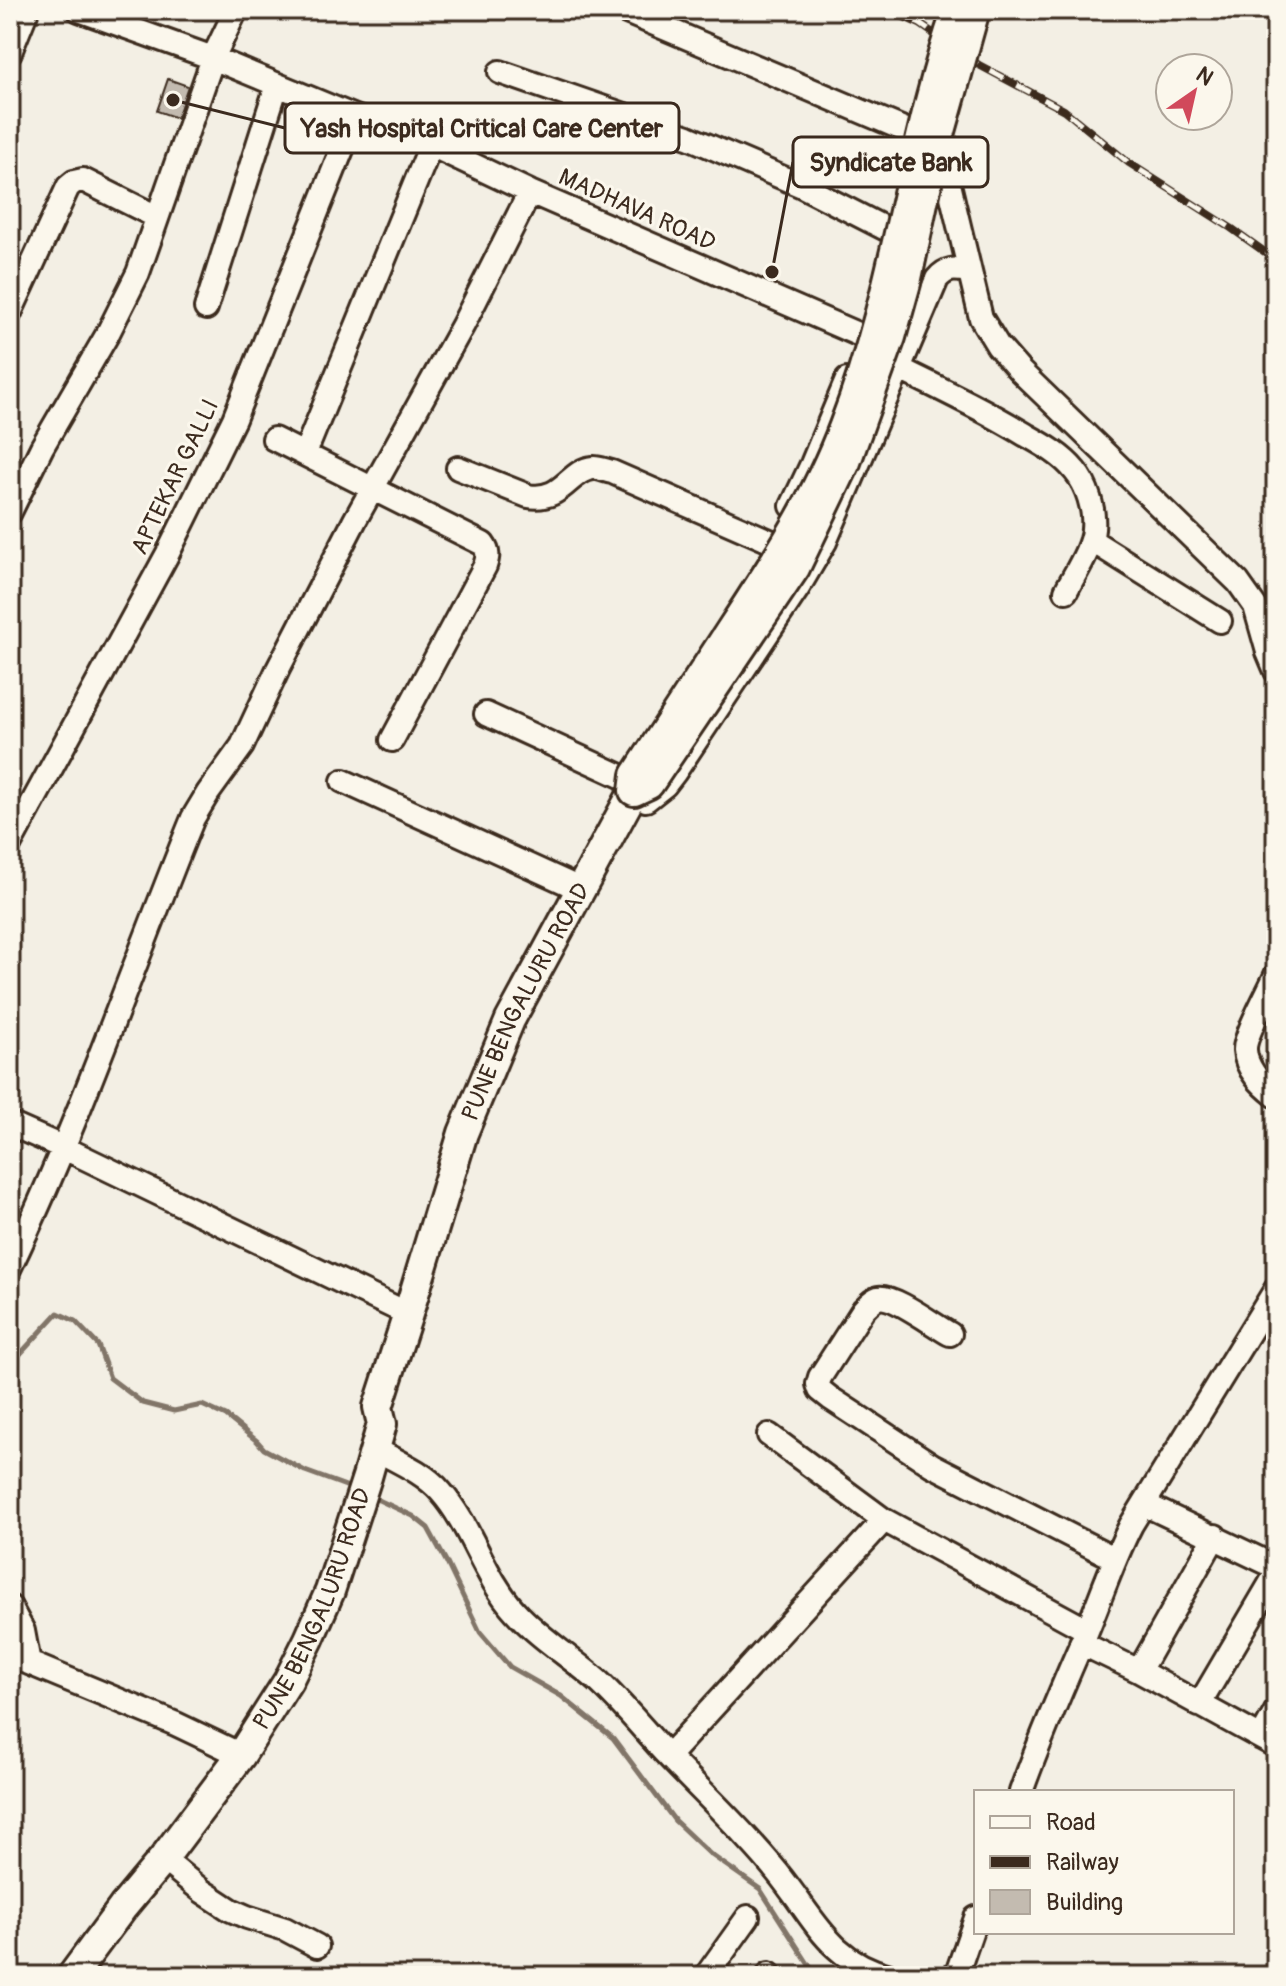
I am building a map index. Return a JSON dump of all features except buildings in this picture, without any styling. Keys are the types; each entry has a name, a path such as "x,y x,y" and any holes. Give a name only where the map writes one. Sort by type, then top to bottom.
{"main road":[{"name":"PUNE BENGALURU ROAD","path":"72,1976 163,1859 235,1752 288,1681 309,1639 330,1591 347,1511 359,1472 375,1449 382,1424 378,1407 463,1133 510,1020 636,775 802,517 844,427 885,292 931,100 957,10"},
{"path":"627,792 649,784 795,568 846,462 891,337 929,174 975,10"},
{"path":"359,1472 366,1421 378,1407"},
{"path":"51,1976 101,1907 202,1785 235,1752"}],"street":[{"path":"10,52 27,10"},
{"name":"MADHAVA ROAD","path":"79,10 213,58 431,145 530,192 862,336"},
{"path":"10,512 42,447 107,335 138,273 213,58 236,10"},
{"path":"622,10 908,131 927,143 949,184 981,318 998,346 1020,371 1238,582 1255,606 1276,671"},
{"path":"500,72 688,137 802,186 888,230"},
{"path":"206,308 277,85"},
{"name":"APTEKAR GALLI","path":"10,844 168,553 234,419 355,117"},
{"path":"627,792 633,756 748,582 782,526 812,464 862,336 880,272 908,131"},
{"path":"305,453 431,145"},
{"path":"10,313 68,187 74,182 83,180 157,217"},
{"path":"10,1267 20,1219 62,1147 193,818 242,746 278,669 463,325 530,192"},
{"path":"486,714 647,800 665,785 798,588 825,542 937,279 951,268 969,271"},
{"path":"900,369 1003,421 1047,447 1078,474 1087,492 1094,527 1091,540 1066,591"},
{"path":"274,439 483,544 487,550 488,557 392,740"},
{"path":"458,468 540,498 552,494 581,471 594,467 772,542"},
{"path":"1091,540 1220,621"},
{"path":"343,781 580,889"},
{"path":"1276,975 1245,1051 1260,1083 1276,1096"},
{"path":"10,1124 408,1314"},
{"path":"1022,1790 1114,1558 1276,1289"},
{"path":"950,1334 891,1299 879,1297 870,1302 820,1377 820,1390 932,1465 1114,1558"},
{"path":"769,1435 884,1520 1139,1671 1269,1742 1276,1711"},
{"path":"375,1449 439,1489 455,1510 483,1564 512,1608 632,1714 778,1872 826,1937 845,1956 865,1969 890,1976"},
{"path":"1144,1504 1276,1567"},
{"path":"668,1756 884,1520"},
{"path":"1139,1671 1215,1536"},
{"path":"1199,1705 1276,1574"},
{"path":"10,1607 23,1631 20,1660 176,1724 235,1752"},
{"path":"163,1859 231,1910 285,1929 317,1946"},
{"path":"706,1976 748,1917"},
{"path":"956,1976 974,1924"}],"waterway":[{"path":"10,1365 58,1313 75,1321 98,1345 110,1378 143,1403 174,1411 202,1405 226,1416 264,1449 305,1471 354,1489"},
{"path":"370,1496 413,1516 428,1528 480,1632 510,1667 561,1696 613,1738 675,1821 710,1854 760,1889 816,1976"}],"railway":[{"path":"888,10 920,24 979,65 1064,110 1129,163 1276,260"}],"place":[{"name":"Yash Hospital Critical Care Center","path":"173,100"},
{"name":"Syndicate Bank","path":"772,272"}]}
